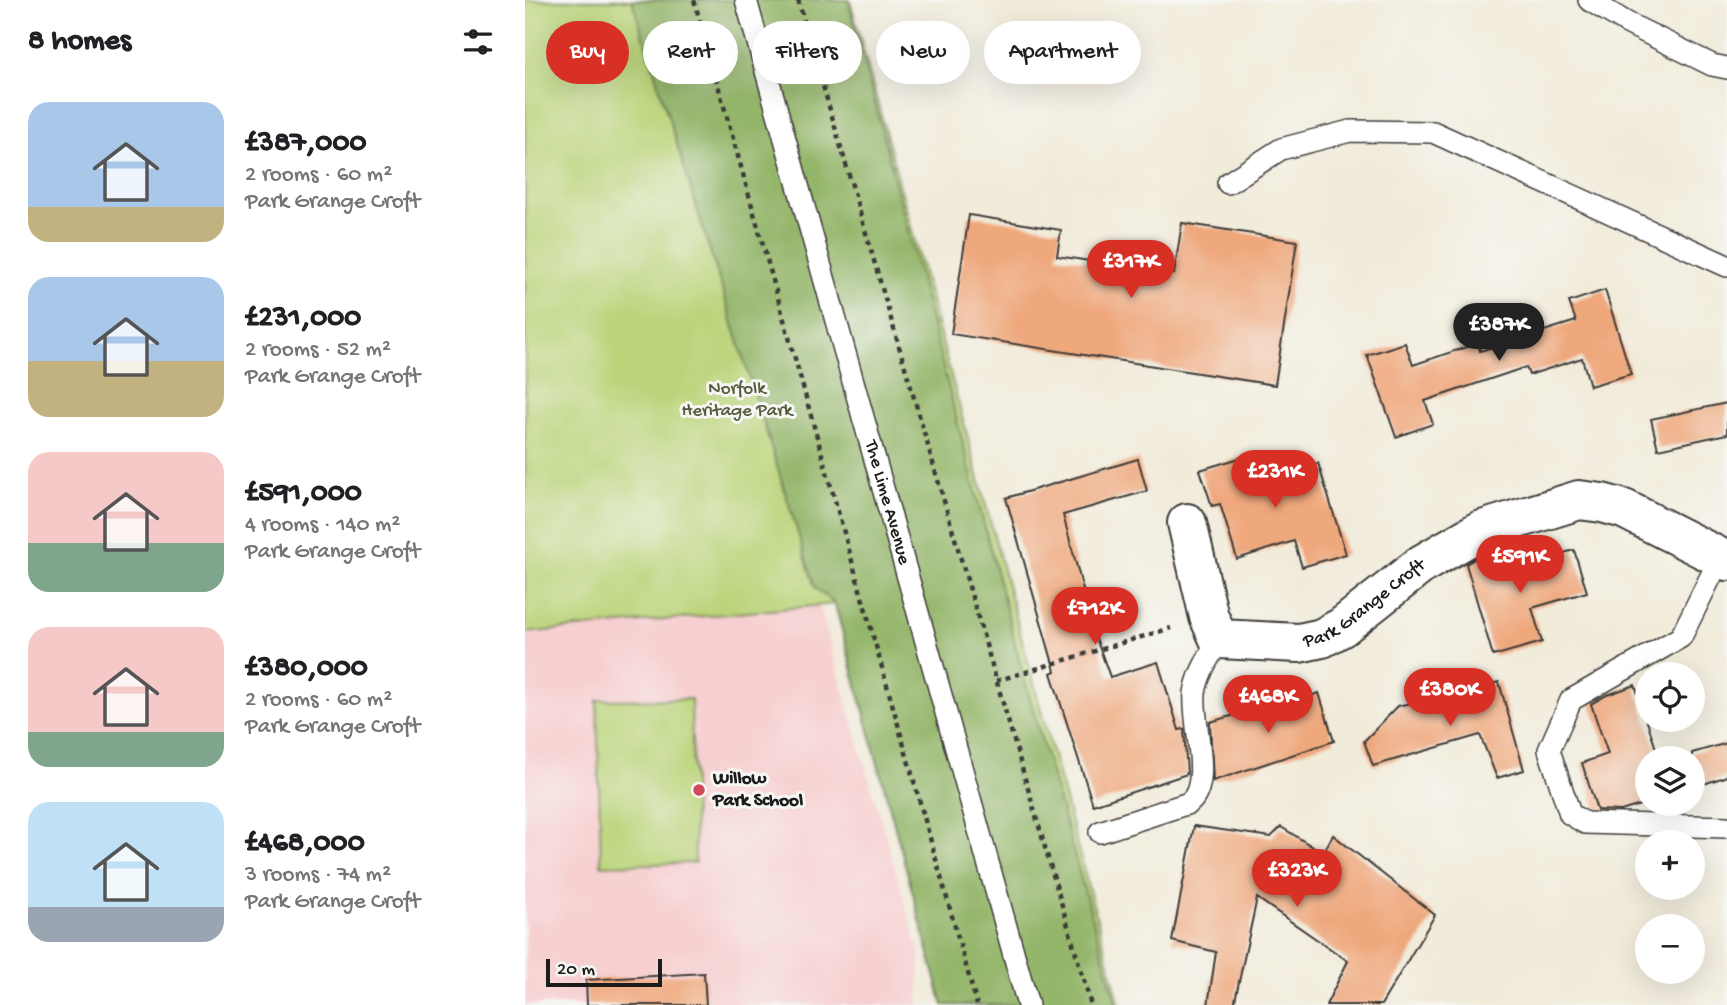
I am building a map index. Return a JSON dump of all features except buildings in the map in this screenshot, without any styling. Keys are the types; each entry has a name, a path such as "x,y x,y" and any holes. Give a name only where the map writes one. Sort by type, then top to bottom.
{"street":[{"name":"Park Grange Croft","path":"1214,628 1299,643 1322,638 1342,627 1422,564 1479,531 1579,500 1624,509 1724,560"},
{"path":"1187,523 1214,628"}],"lane":[{"name":"The Lime Avenue","path":"746,0 1028,1005"},
{"path":"1589,0 1712,65 1727,68"},
{"path":"1228,183 1281,149 1350,131 1433,132 1727,267"},
{"path":"1724,560 1681,638 1571,700 1549,750 1570,814 1585,823 1727,827"},
{"path":"1100,832 1189,803 1195,798 1201,778 1195,695 1214,628"}],"path":[{"path":"694,0 977,1005"},
{"path":"798,0 1091,1005"},
{"path":"996,681 1214,628"}],"shaded area":[{"name":"Willow Park School","path":"818,602 920,955 919,1005 525,1005 525,626"}],"green space":[{"name":"Norfolk Heritage Park","path":"525,0 850,0 856,21 752,21 752,84 862,84 862,45 1120,1005 943,1005 835,604 525,633"},
{"path":"632,0 848,0 853,21 752,21 752,84 862,84 862,54 1023,674 1117,1005 943,1005 835,604 815,588 658,84 738,84 738,21 643,21 643,35"},
{"path":"691,699 695,863 601,865 597,700"}],"place":[{"name":"Willow Park School","path":"699,790"}]}
